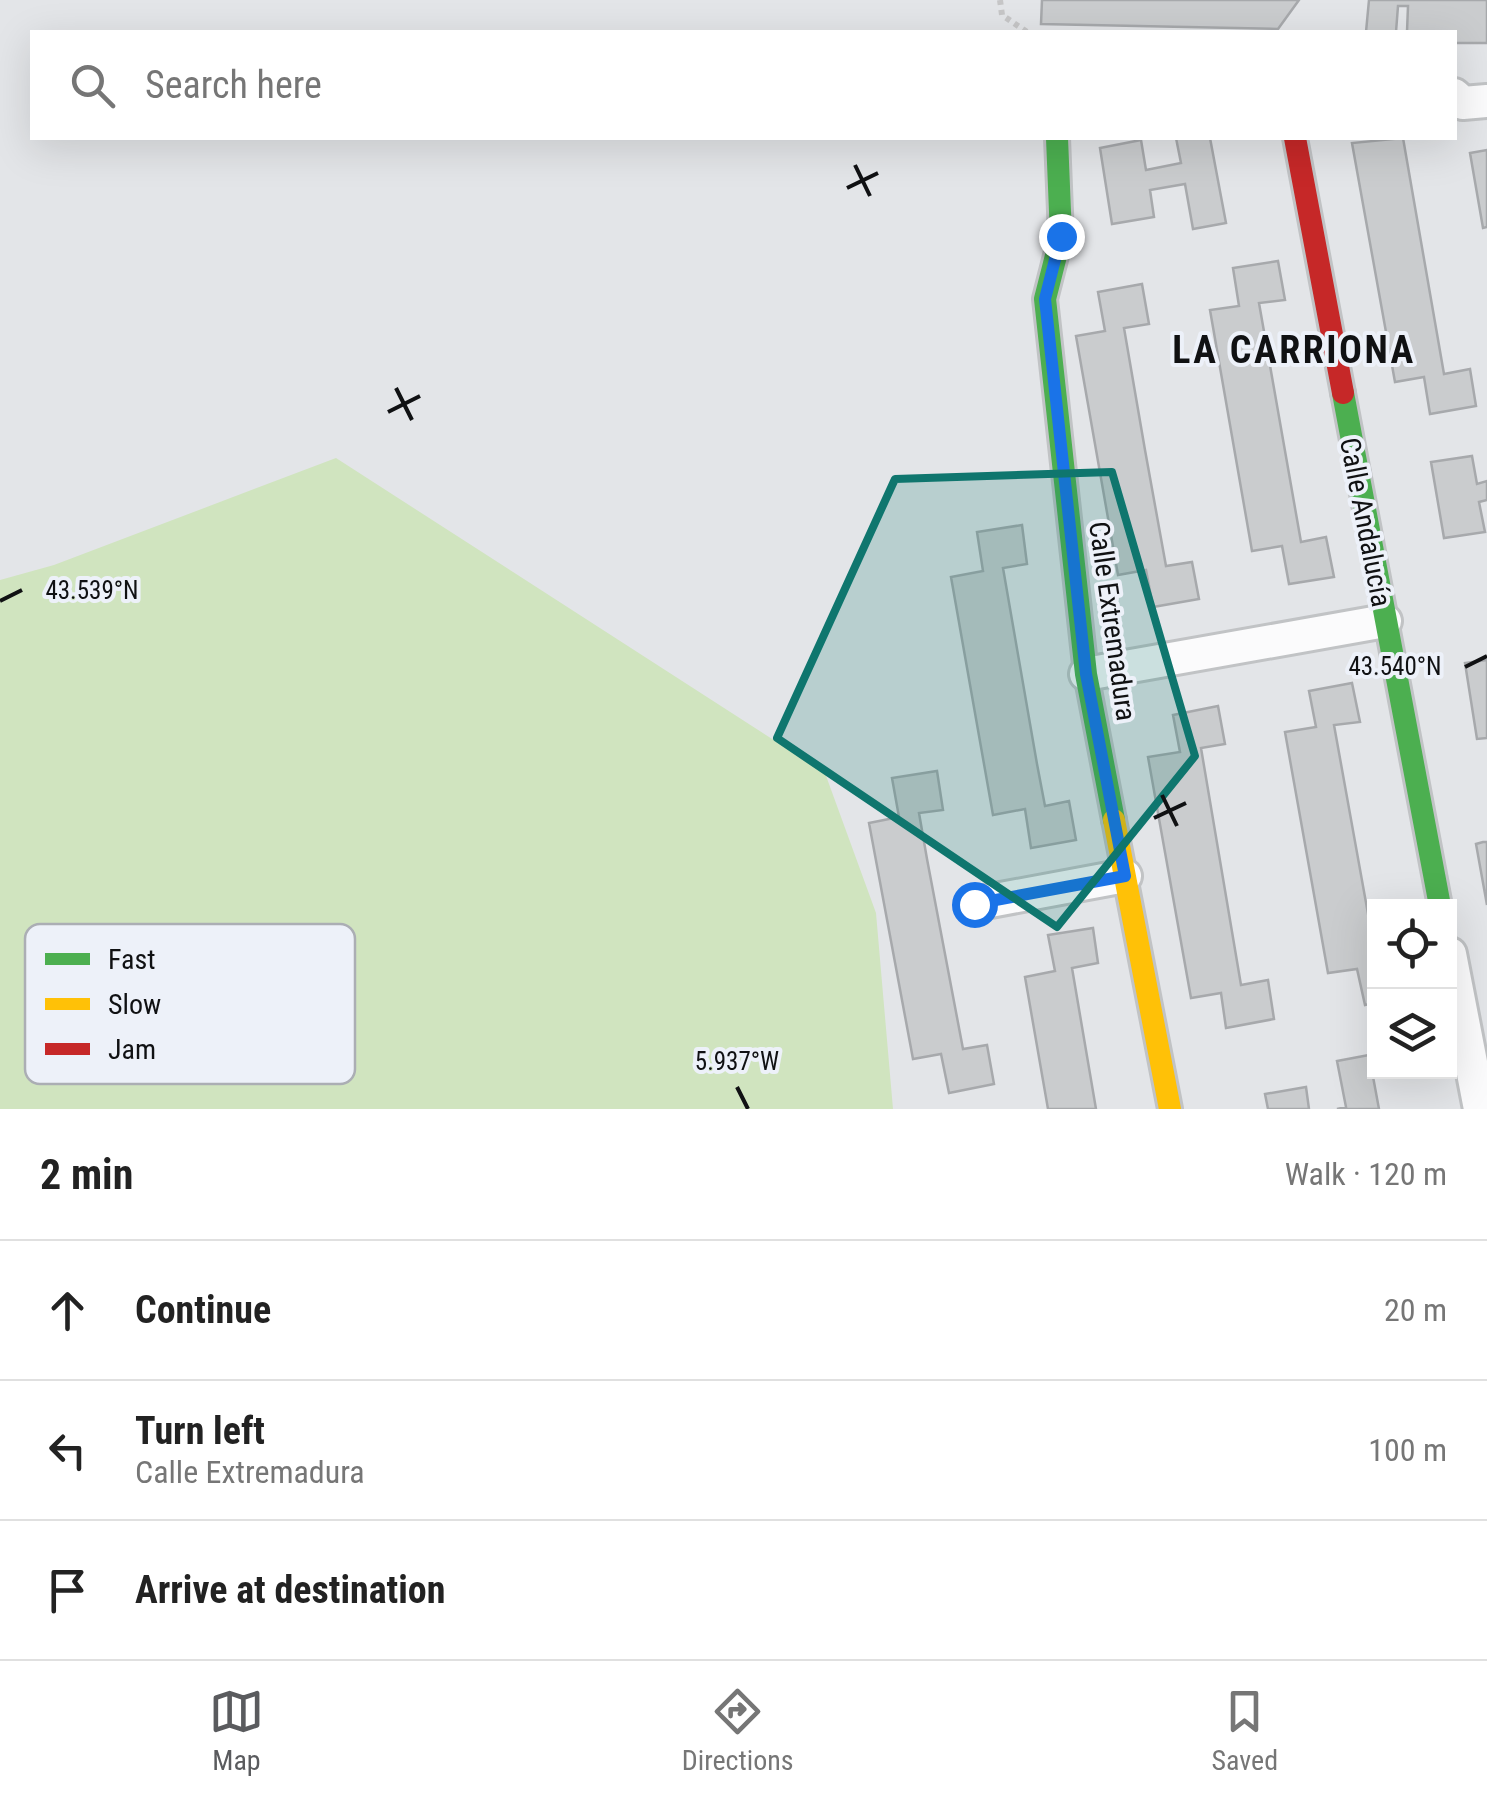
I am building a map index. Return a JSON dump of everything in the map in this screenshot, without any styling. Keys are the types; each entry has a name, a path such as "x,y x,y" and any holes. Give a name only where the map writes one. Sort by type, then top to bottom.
{"street":[{"path":"1457,98 1462,103 1487,101"},
{"name":"Calle Extremadura","path":"1057,140 1061,236 1045,299 1086,674 1170,1109"},
{"name":"Calle Andalucía","path":"1295,140 1439,899"},
{"path":"1086,674 1384,621"},
{"path":"974,904 1125,876"},
{"path":"1457,989 1480,1109"}],"path":[{"path":"1000,0 1002,15 1024,30"}],"highlighted area":[{"path":"1112,472 1195,756 1057,927 777,738 895,479"}],"green space":[{"path":"336,458 825,773 876,913 893,1109 0,1109 0,580 54,565"}],"building":[{"path":"1042,0 1299,0 1278,29 1041,24"},
{"path":"1369,0 1487,0 1487,43 1457,43 1457,30 1407,30 1408,6 1398,6 1396,30 1366,30"},
{"path":"1141,140 1146,170 1181,163 1176,140 1210,140 1226,223 1193,229 1185,184 1150,190 1154,217 1112,224 1100,148"},
{"path":"1403,140 1444,374 1470,369 1476,406 1430,414 1424,377 1395,382 1352,143"},
{"path":"1487,150 1487,227 1483,228 1470,153"},
{"path":"1278,261 1285,300 1259,303 1301,542 1326,537 1334,577 1289,584 1282,546 1252,551 1210,310 1239,306 1233,268"},
{"path":"1142,284 1149,324 1124,328 1145,450 1166,566 1192,562 1199,599 1153,607 1146,570 1118,575 1076,336 1105,331 1098,292"},
{"path":"1472,456 1477,484 1487,481 1487,500 1479,502 1485,532 1444,538 1431,462"},
{"path":"1022,525 1027,564 1003,568 1045,806 1069,801 1076,840 1031,848 1025,809 993,815 951,577 983,571 977,532"},
{"path":"1487,660 1487,738 1477,739 1465,663"},
{"path":"1352,683 1360,722 1334,725 1367,908 1365,1005 1357,969 1328,973 1285,732 1316,727 1309,691"},
{"path":"1218,706 1225,744 1201,748 1241,985 1268,980 1274,1019 1226,1028 1221,993 1191,998 1148,757 1180,752 1173,715"},
{"path":"937,771 943,810 919,813 927,859 963,1049 987,1045 994,1084 949,1093 941,1054 913,1059 869,823 899,817 892,778"},
{"path":"1487,842 1487,905 1476,844"},
{"path":"1093,928 1098,963 1072,968 1096,1109 1048,1109 1025,977 1055,971 1048,935"},
{"path":"1367,1055 1367,1079 1373,1079 1379,1109 1337,1109 1346,1107 1337,1061"},
{"path":"1306,1087 1309,1109 1268,1109 1265,1094"}],"traffic: fast":[{"path":"1057,140 1061,236 1045,299 1086,674 1114,820"},
{"path":"1343,393 1439,899"}],"traffic: slow":[{"path":"1114,820 1170,1109"}],"traffic: jam":[{"path":"1295,140 1343,393"}],"district":[{"name":"LA CARRIONA","path":"1294,350"}],"route":[{"path":"974,904 1125,876 1086,674 1045,299 1061,236"}]}
